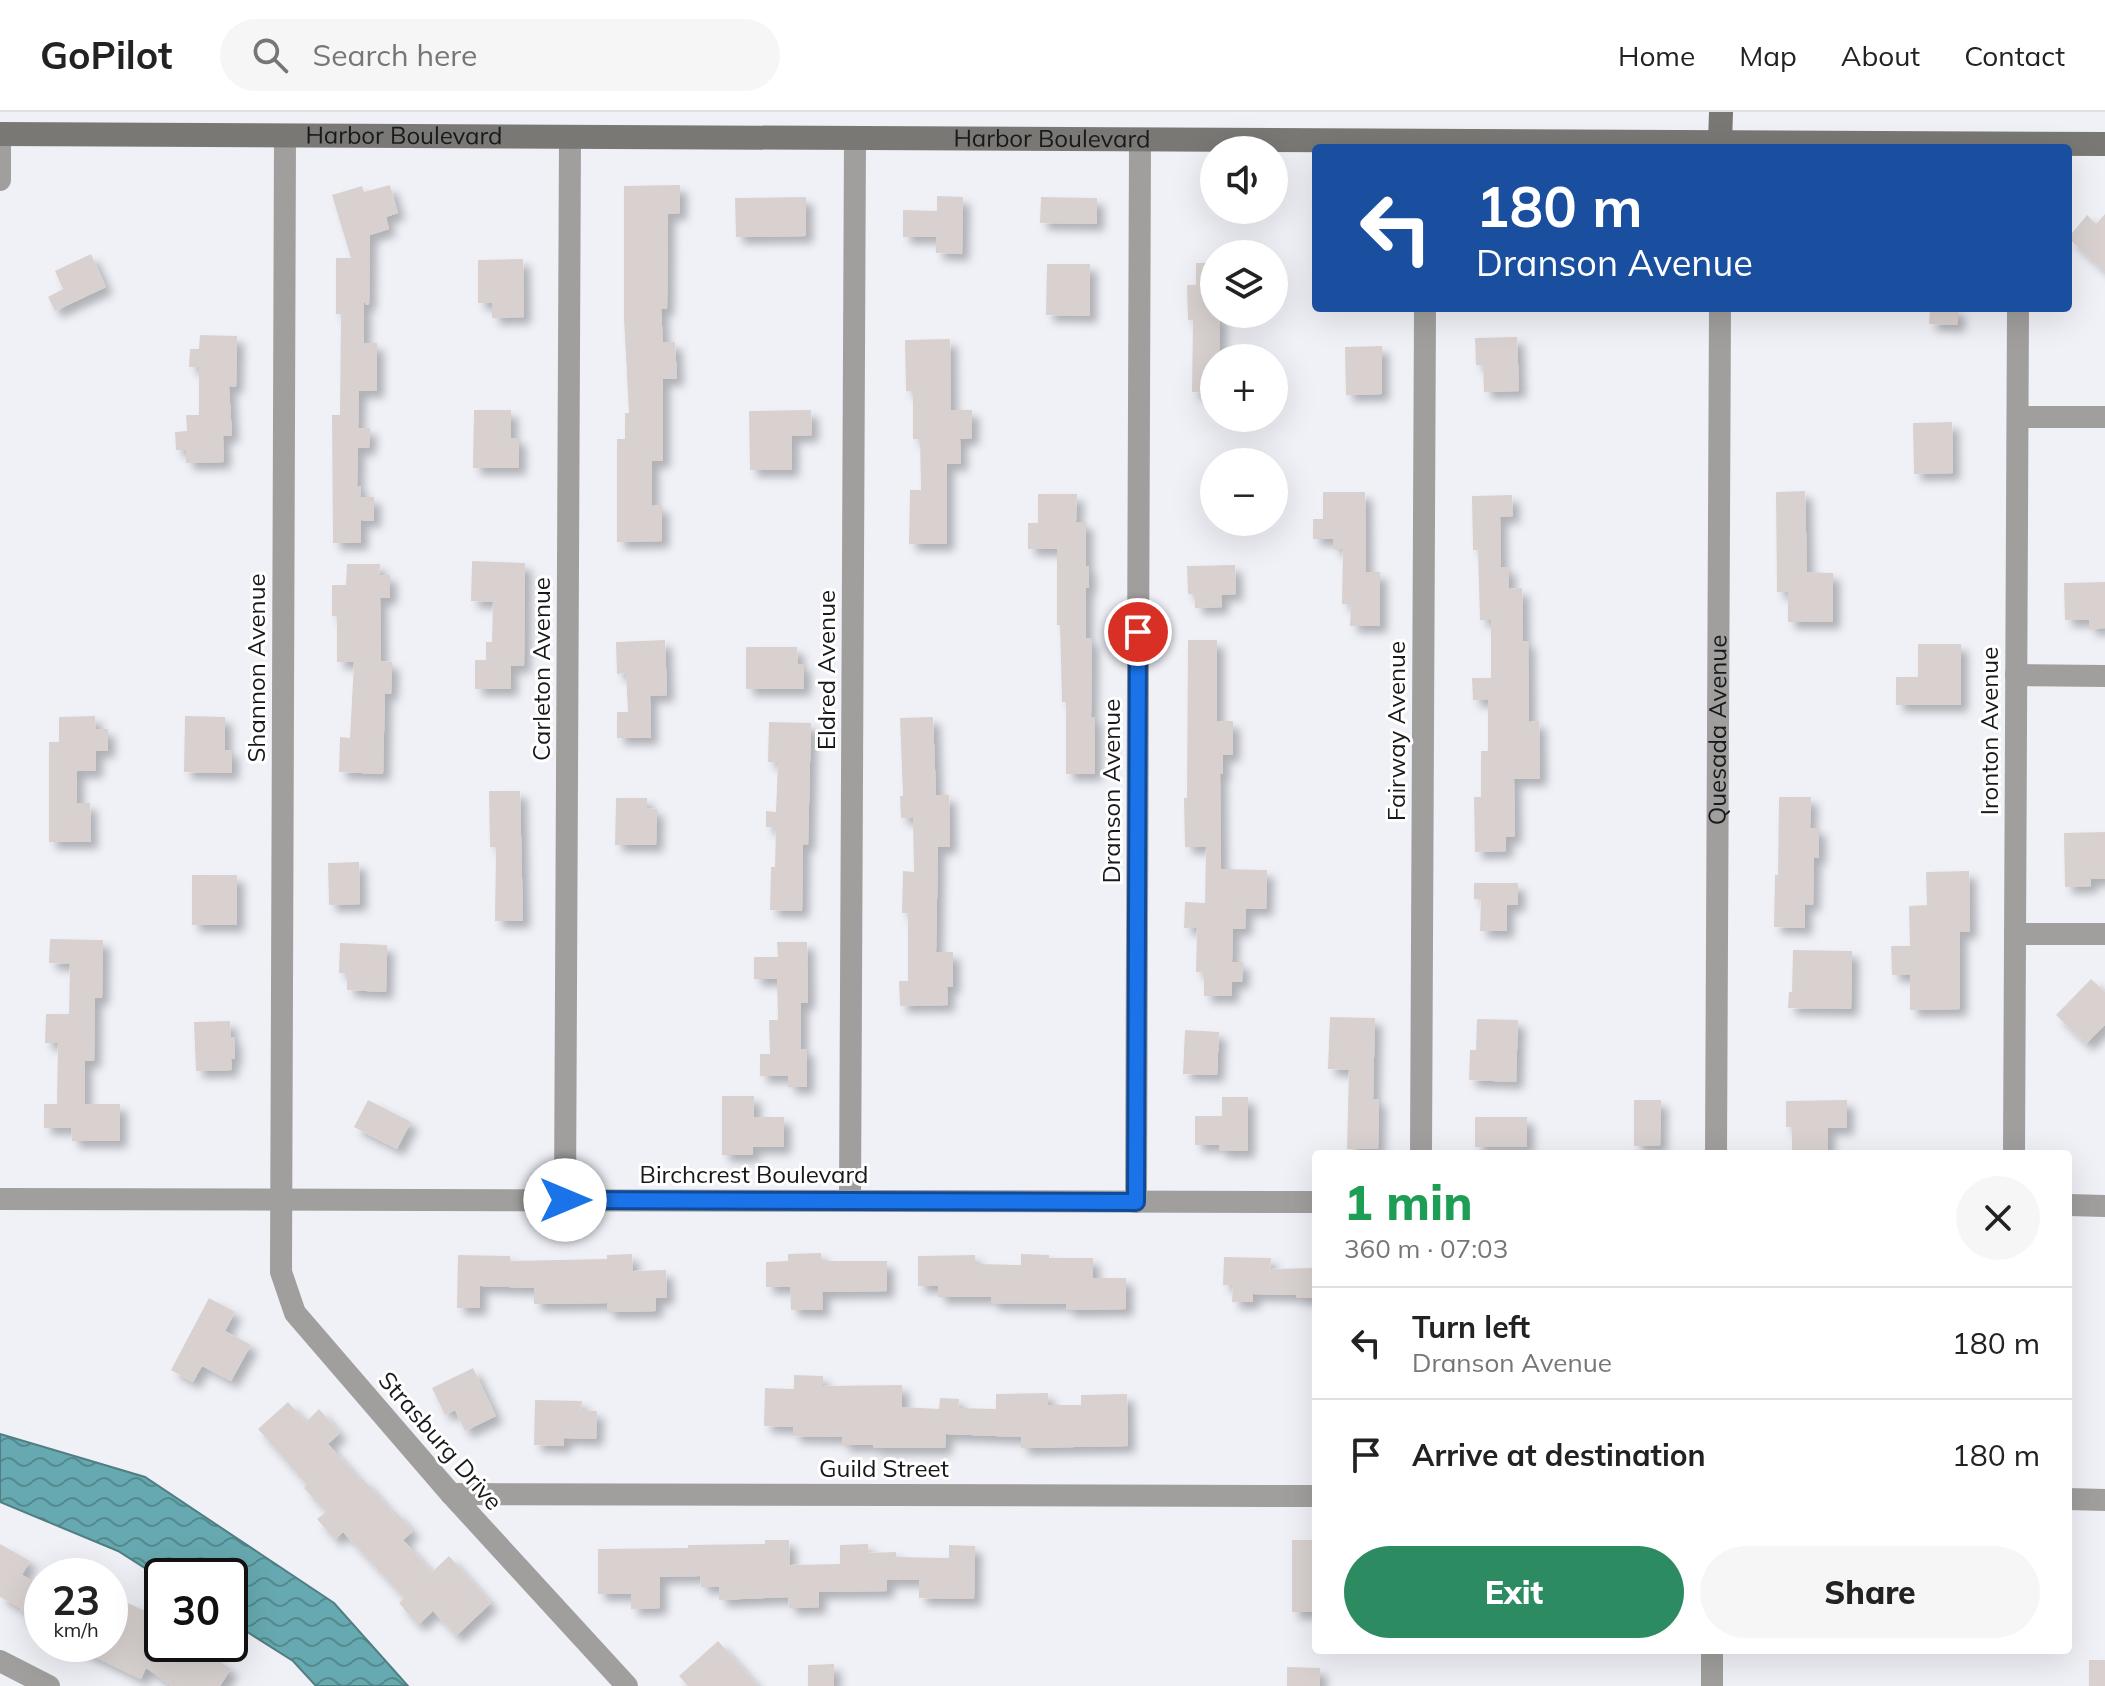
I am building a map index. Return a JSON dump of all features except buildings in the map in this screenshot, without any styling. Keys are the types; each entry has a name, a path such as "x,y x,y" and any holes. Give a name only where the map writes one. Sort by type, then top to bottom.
{"street":[{"path":"1720,144 1721,112"},
{"path":"0,134 0,180"},
{"name":"Harbor Boulevard","path":"0,134 1369,144"},
{"name":"Shannon Avenue","path":"280,1200 285,136"},
{"name":"Carleton Avenue","path":"565,1200 570,137"},
{"name":"Eldred Avenue","path":"850,1201 855,138"},
{"name":"Dranson Avenue","path":"1136,1202 1140,140"},
{"name":"Harbor Boulevard","path":"2072,145 2105,144"},
{"name":"Fairway Avenue","path":"1421,1150 1425,312"},
{"name":"Quesada Avenue","path":"1716,1150 1720,312"},
{"name":"Ironton Avenue","path":"2014,1150 2018,312"},
{"path":"2018,417 2105,417"},
{"path":"2016,675 2105,676"},
{"path":"2015,934 2105,934"},
{"name":"Birchcrest Boulevard","path":"0,1199 1312,1202"},
{"name":"Strasburg Drive","path":"280,1200 281,1272 295,1313 451,1494 627,1686"},
{"path":"2072,1205 2105,1206"},
{"name":"Guild Street","path":"451,1494 1312,1496"},
{"path":"2072,1499 2105,1500"},
{"path":"1712,1654 1712,1686"},
{"path":"0,1661 49,1686"}],"water":[{"path":"0,1434 145,1477 334,1603 408,1686 316,1686 293,1661 248,1632 248,1558 144,1558 144,1568 118,1551 0,1502"}],"route":[{"path":"565,1200 1136,1202 1138,632"}]}
